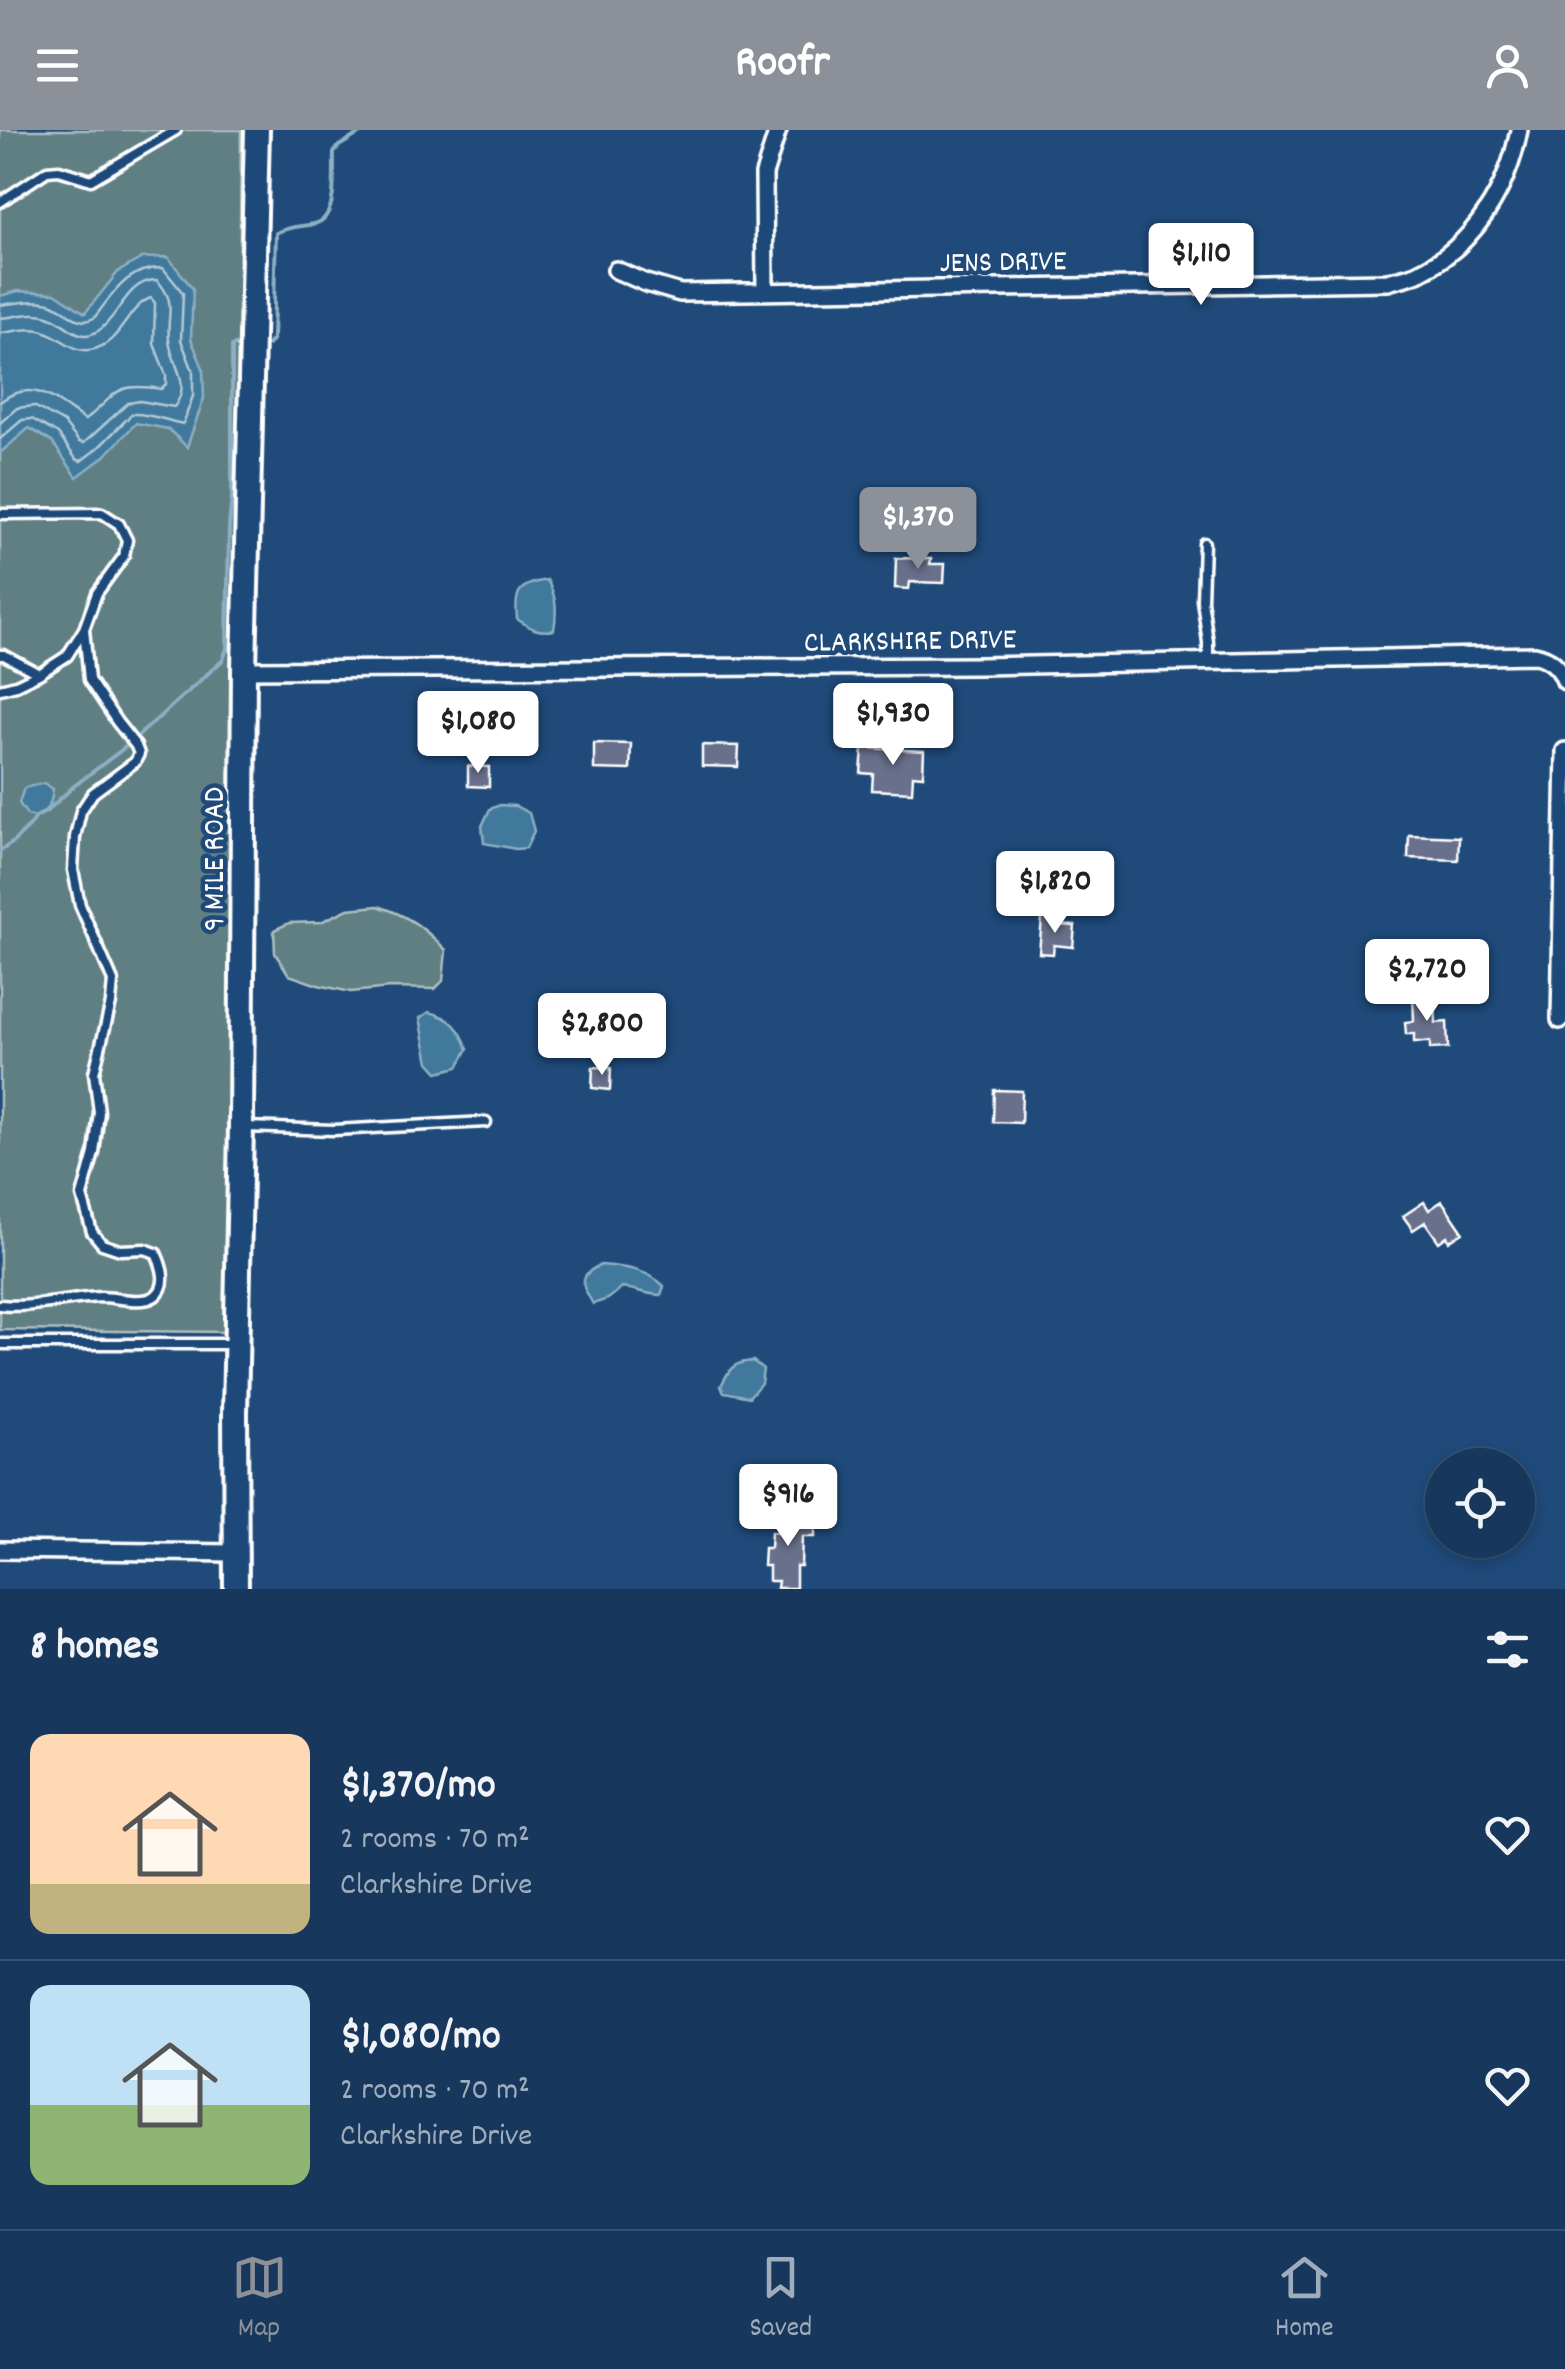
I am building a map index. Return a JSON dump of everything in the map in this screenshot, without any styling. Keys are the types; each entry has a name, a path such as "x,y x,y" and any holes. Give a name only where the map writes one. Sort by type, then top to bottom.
{"street":[{"name":"9 MILE ROAD","path":"236,1589 244,670 257,130"},
{"path":"765,290 764,174 778,130"},
{"name":"JENS DRIVE","path":"616,270 680,293 1388,282 1417,274 1470,235 1504,181 1514,156 1518,130"},
{"name":"CLARKSHIRE DRIVE","path":"244,670 1543,657"},
{"path":"1543,657 1558,667 1565,682"},
{"path":"1560,1020 1565,751"},
{"path":"0,1550 236,1554"}],"lane":[{"path":"0,202 47,171 59,170 91,180 176,130"},
{"path":"0,514 102,513 119,524 127,540 124,556 97,593 84,629 67,656 16,686 0,689"},
{"path":"1204,543 1202,600 1208,661"},
{"path":"0,1305 105,1297 150,1299 163,1284 156,1253 102,1244 92,1232 82,1196 94,1153 99,1112 94,1074 113,981 80,905 74,870 75,836 81,810 93,793 135,762 139,754 90,680 84,629"},
{"path":"0,656 39,674"},
{"path":"1543,657 1565,660"},
{"path":"241,1126 334,1130 486,1122"},
{"path":"0,1344 236,1344"}],"green space":[{"path":"0,130 241,130 229,1332 0,1330"},
{"path":"378,906 415,923 446,950 443,981 435,989 351,992 318,985 289,975 275,953 274,930 289,923 321,922 348,909"}],"water":[{"path":"168,257 193,289 191,339 203,368 204,398 187,447 168,429 136,423 105,456 77,477 52,442 29,428 0,453 0,296 18,291 55,293 85,313 118,272 142,258"},
{"path":"547,580 556,617 554,630 543,631 517,619 516,601 524,587"},
{"path":"44,783 53,789 49,806 36,817 27,815 19,803 24,788"},
{"path":"515,806 529,813 534,831 526,848 484,843 482,826 490,809"},
{"path":"429,1012 449,1021 462,1035 468,1049 458,1067 438,1072 429,1062 420,1018"},
{"path":"601,1265 643,1272 664,1286 661,1295 622,1288 593,1304 584,1281 588,1273"},
{"path":"753,1361 763,1369 761,1383 749,1397 724,1392 721,1386 732,1368"}],"building":[{"path":"896,558 931,559 930,564 945,564 944,583 910,582 909,589 895,588"},
{"path":"594,743 631,744 630,770 594,769"},
{"path":"702,745 739,746 738,767 702,766"},
{"path":"863,748 924,751 923,776 913,775 912,792 872,790 873,774 861,773"},
{"path":"468,766 489,767 489,787 468,786"},
{"path":"1409,835 1459,837 1458,860 1408,858"},
{"path":"1042,918 1057,919 1056,925 1075,926 1073,947 1054,945 1053,954 1039,953"},
{"path":"1435,996 1436,1023 1447,1022 1448,1048 1430,1049 1430,1042 1414,1042 1414,1034 1406,1034 1405,1022 1414,1021 1413,997"},
{"path":"593,1067 611,1068 610,1090 592,1088"},
{"path":"994,1090 1022,1091 1021,1123 993,1122"},
{"path":"1442,1201 1463,1232 1449,1241 1447,1236 1439,1242 1425,1222 1413,1230 1403,1216 1424,1202 1429,1210"},
{"path":"787,1514 815,1515 815,1537 802,1537 796,1588 777,1588 778,1581 769,1581 769,1566 763,1566 764,1548 770,1548 771,1532 777,1533 777,1519 787,1519"}],"waterway":[{"path":"268,345 273,339 276,233 322,220 333,194 334,152 365,130"},
{"path":"0,851 223,660 227,648 232,496 232,346 236,345"}]}
